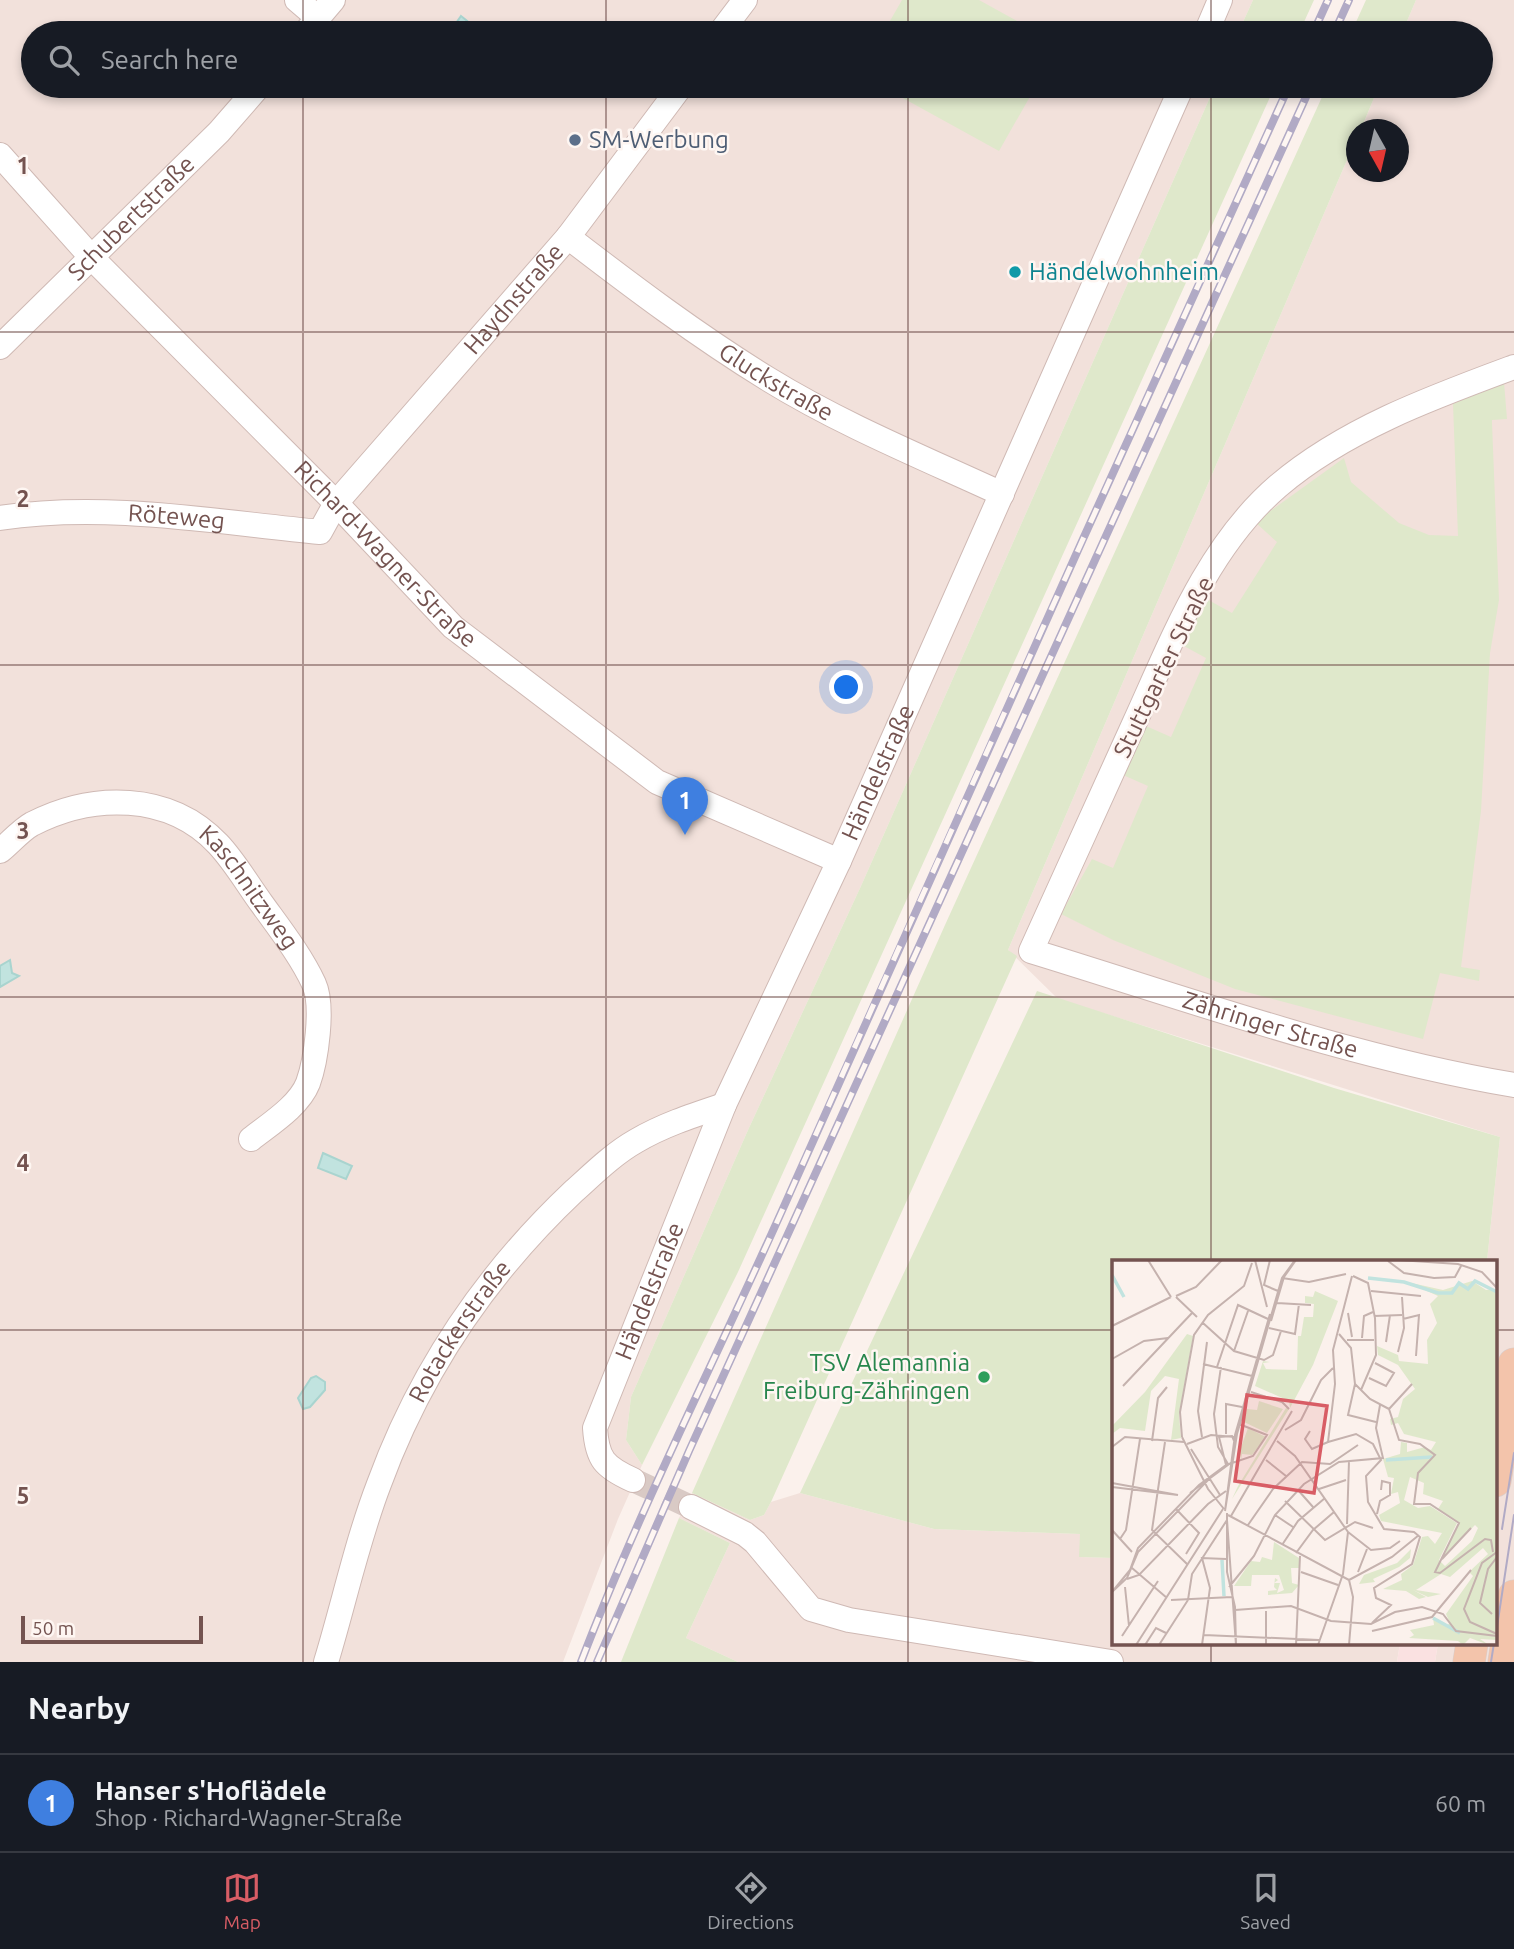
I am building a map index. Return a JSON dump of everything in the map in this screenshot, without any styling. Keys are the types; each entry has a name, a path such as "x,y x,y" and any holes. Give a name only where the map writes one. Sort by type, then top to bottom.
{"main road":[{"path":"1496,1475 1514,1364"},
{"path":"1504,1662 1514,1595"},
{"path":"1469,1662 1472,1644"}],"street":[{"path":"297,0 319,17"},
{"path":"729,21 745,0"},
{"path":"1211,21 1220,0"},
{"name":"Schubertstraße","path":"0,347 219,132 249,98"},
{"name":"Haydnstraße","path":"336,503 568,237 672,98"},
{"name":"Händelstraße","path":"633,1480 603,1462 597,1450 595,1428 724,1105 839,862 1177,98"},
{"name":"Richard-Wagner-Straße","path":"0,155 92,258 336,503 453,627 657,782 839,862"},
{"name":"Gluckstraße","path":"568,237 665,312 769,380 889,442 1002,494"},
{"name":"Stuttgarter Straße","path":"1031,951 1193,597 1241,524 1278,486 1314,459 1440,394 1514,367"},
{"name":"Röteweg","path":"0,518 30,513 123,513 320,532 336,503"},
{"name":"Kaschnitzweg","path":"0,851 30,825 80,805 106,802 132,802 161,808 190,821 218,844 279,926 315,986 319,1026 307,1085 289,1108 251,1139"},
{"name":"Zähringer Straße","path":"1031,951 1235,1017 1460,1076 1514,1085"},
{"name":"Rotackerstraße","path":"326,1662 378,1485 413,1405 452,1335 505,1264 597,1170 634,1142 724,1105"},
{"path":"691,1507 745,1534 755,1542 811,1609 849,1620 1111,1662"}],"shaded area":[{"path":"0,0 1253,0 1243,21 21,21 21,98 1210,98 861,886 748,1130 631,1397 626,1440 642,1465 618,1519 563,1662 0,1662"},
{"path":"1416,0 1514,0 1514,1662 1435,1662 1438,1644 1496,1644 1496,1260 1487,1260 1500,1137 1058,999 1008,950 1346,162 1346,182 1409,182 1409,119 1365,119 1374,98 1493,98 1493,21 1407,21"},
{"path":"692,1493 750,1520 764,1515 771,1502 800,1493 934,1529 1080,1534 1080,1557 1112,1558 1112,1644 1400,1644 1397,1662 738,1662 686,1638 730,1543 679,1518"},
{"path":"1400,1644 1438,1644 1435,1662 1397,1662"}],"green space":[{"path":"902,0 979,0 1017,21 890,21"},
{"path":"1253,0 1314,0 1304,21 1243,21"},
{"path":"1366,0 1416,0 1407,21 1356,21"},
{"path":"903,98 1029,98 999,151"},
{"path":"1210,98 1270,98 738,1272 642,1465 626,1440 631,1397 748,1130 861,886"},
{"path":"1322,98 1374,98 1365,119 1346,119 1346,162 1008,950 1017,956 771,1502 764,1515 750,1520 692,1493 945,925"},
{"path":"1504,382 1507,419 1492,420 1499,600 1490,653 1481,811 1461,967 1480,970 1479,981 1440,973 1423,1039 1235,989 1113,940 1061,914 1092,859 1113,868 1148,786 1123,775 1146,726 1171,737 1206,658 1182,645 1203,597 1232,613 1277,542 1255,522 1344,458 1351,482 1399,523 1429,535 1458,536 1453,404"},
{"name":"TSV Alemannia Freiburg-Zähringen","path":"1037,991 1334,1088 1500,1137 1487,1260 1112,1260 1112,1558 1079,1557 1080,1534 934,1529 800,1493"},
{"path":"679,1518 730,1543 686,1638 738,1662 621,1662"}],"water":[{"path":"10,960 12,973 19,976 0,987 0,966"},
{"path":"323,1153 352,1166 346,1179 318,1168"},
{"path":"316,1376 325,1382 325,1390 310,1407 303,1409 298,1398 311,1378"}],"tunnel":[{"path":"633,1480 691,1507"}],"tram line":[{"path":"1502,1529 1514,1453"},
{"path":"1496,1633 1514,1515"},
{"path":"1491,1662 1494,1644"}],"railway":[{"path":"1318,21 1328,0"},
{"path":"1339,21 1349,0"},
{"path":"581,1662 630,1542 1284,98"},
{"path":"597,1662 689,1451 1306,98"}],"place":[{"name":"SM-Werbung","path":"575,140"},
{"name":"Händelwohnheim","path":"1015,272"},
{"name":"Hanser s'Hoflädele","path":"685,835"},
{"name":"TSV Alemannia Freiburg-Zähringen","path":"984,1377"}]}
